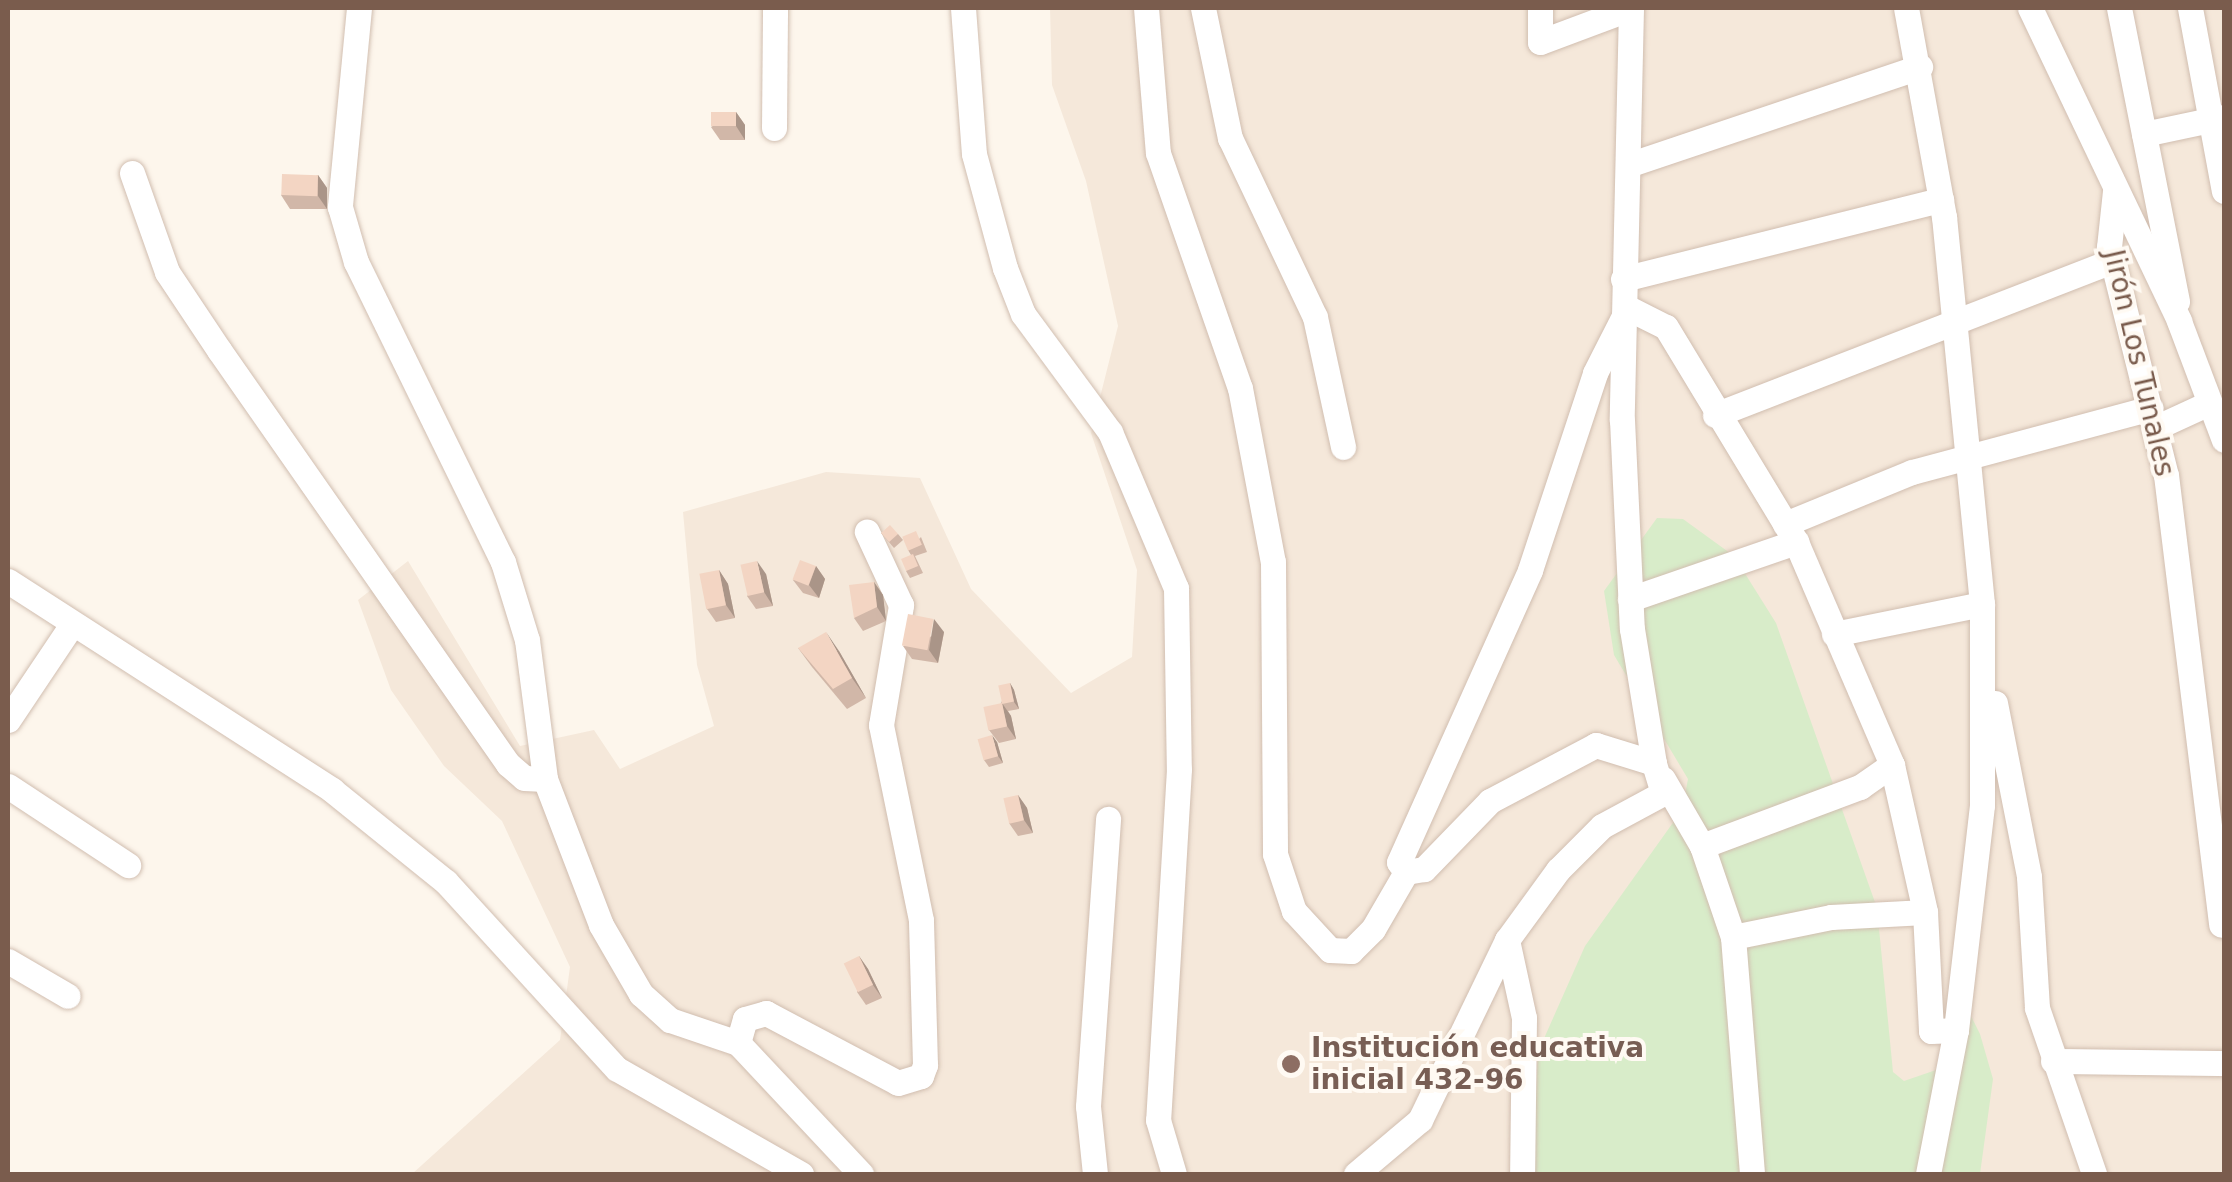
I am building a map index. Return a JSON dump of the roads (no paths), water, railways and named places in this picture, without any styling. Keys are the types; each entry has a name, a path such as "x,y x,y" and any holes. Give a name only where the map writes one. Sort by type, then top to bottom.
{"street":[{"path":"359,8 340,207 356,262 502,562 528,640 546,779 601,925 642,994 670,1020 738,1043 861,1174"},
{"path":"774,8 774,128"},
{"path":"963,8 974,154 1005,268 1023,314 1110,432 1176,588 1179,769 1158,1120 1174,1174"},
{"path":"1146,8 1158,153 1236,375 1273,562 1275,854 1294,911 1330,950 1351,951 1373,929 1406,872 1403,835 1530,570 1595,372 1628,308"},
{"path":"1203,8 1230,138 1315,316 1344,447"},
{"path":"1356,1174 1420,1120 1507,940 1578,846 1656,802 1658,771 1630,600 1628,308 1623,279 1634,163 1631,8 1540,42 1540,8"},
{"path":"1889,8 1919,64"},
{"path":"1906,8 1942,200 1982,604 1982,805 1956,1030 1928,1174"},
{"path":"2030,8 2180,321"},
{"path":"2118,8 2180,321 2207,404 2224,440"},
{"path":"2190,8 2218,119 2224,192"},
{"path":"1634,163 1919,64"},
{"path":"2144,134 2218,119"},
{"path":"132,173 167,272 219,350 508,764 524,778 546,779"},
{"name":"Jirón Los Tunales","path":"2115,191 2112,261 2154,417 2194,653 2220,925"},
{"path":"1623,279 1942,200"},
{"path":"1715,415 1954,318 2112,261"},
{"path":"1628,308 1666,328 1715,415 1790,533 1892,765 1925,912 1931,1031 1956,1030"},
{"path":"1630,600 1969,456 2207,404"},
{"path":"738,1043 745,1018 766,1012 898,1082 921,1076 925,1065 921,920 881,725 901,605 867,532"},
{"path":"8,580 71,626 332,790 446,882 617,1068 801,1174"},
{"path":"1834,634 1982,604"},
{"path":"8,720 71,626"},
{"path":"1983,666 2029,877 2037,1008 2094,1174"},
{"path":"1406,872 1424,869 1490,801 1564,758 1596,745 1658,771 1702,846 1733,937 1752,1174"},
{"path":"1702,846 1860,786 1892,765"},
{"path":"8,786 128,865"},
{"path":"1096,1174 1088,1106 1108,818"},
{"path":"1733,937 1831,916 1925,912"},
{"path":"1507,940 1524,1018 1522,1174"},
{"path":"8,961 68,996"},
{"path":"2053,1061 2224,1063"}],"place":[{"name":"Institución educativa inicial 432-96","path":"1291,1064"}]}
